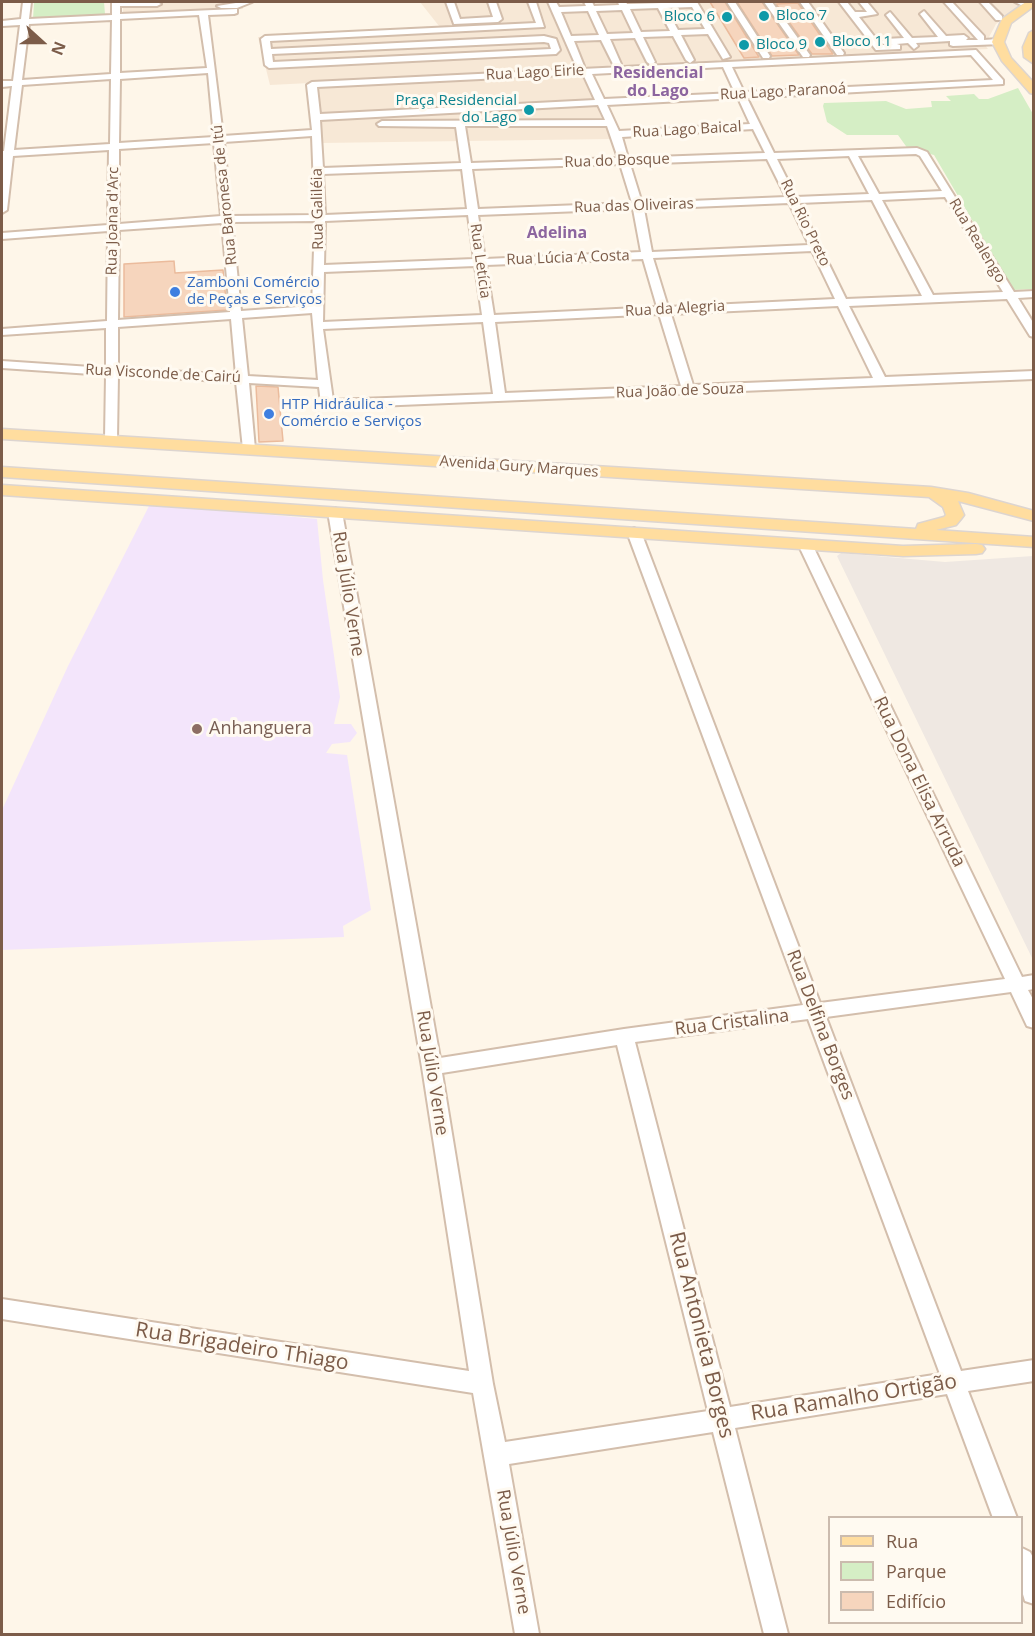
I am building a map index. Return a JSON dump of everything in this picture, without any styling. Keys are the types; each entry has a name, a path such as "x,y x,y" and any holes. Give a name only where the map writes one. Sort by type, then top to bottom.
{"main road":[{"path":"1024,2 1006,21 998,44 1006,59 1034,91"},
{"path":"1034,33 1029,46 1030,57 1034,61"},
{"path":"1021,76 1034,83"},
{"name":"Avenida Gury Marques","path":"2,434 111,439 931,492 968,498 1034,516"},
{"name":"Avenida Gury Marques","path":"2,459 1034,527"},
{"path":"2,472 857,528 1034,544"},
{"path":"2,489 927,551 1034,544"},
{"path":"857,528 930,528 950,521 955,515 951,504 931,492"},
{"path":"672,535 763,522"}],"street":[{"path":"2,210 5,154 18,82 27,2"},
{"path":"116,2 237,6 248,2"},
{"name":"Rua Joana d'Arc","path":"111,439 116,2"},
{"path":"450,2 457,22 498,20 492,2"},
{"path":"267,52 544,39 553,41 556,50 548,53 269,65 267,52 265,39 542,25 532,2"},
{"path":"733,2 766,56"},
{"path":"768,2 806,55"},
{"path":"804,2 840,53"},
{"path":"843,2 877,45 946,42 998,44"},
{"path":"854,15 873,14 863,2"},
{"path":"946,42 981,38 948,2"},
{"path":"984,2 999,18"},
{"path":"688,390 647,255 638,206 616,134 554,6 694,3"},
{"name":"Rua Rio Preto","path":"694,3 726,61 773,156 881,382"},
{"path":"624,4 651,62"},
{"path":"660,4 690,60"},
{"path":"590,5 616,64"},
{"path":"2,23 234,11"},
{"name":"Rua Baronesa de Itú","path":"203,12 212,70 249,449"},
{"path":"924,14 946,42"},
{"path":"890,15 912,43"},
{"path":"418,31 428,74"},
{"path":"568,39 711,32"},
{"name":"Rua Lago Eirie","path":"316,82 726,61 973,52 1000,82"},
{"path":"316,82 563,67"},
{"path":"2,84 212,70"},
{"name":"Rua Galiléia","path":"316,82 320,218 317,326 327,404"},
{"name":"Rua Lago Paranoá","path":"316,125 599,102 1000,82"},
{"name":"Rua Lago Baical","path":"316,125 609,123"},
{"name":"Rua Letícia","path":"459,124 500,398"},
{"path":"5,154 219,139 316,125"},
{"name":"Rua Lago Baical","path":"616,134 758,126"},
{"name":"Rua do Bosque","path":"318,171 917,151"},
{"name":"Rua Realengo","path":"917,151 924,154 1034,334"},
{"path":"852,153 929,298"},
{"name":"Rua das Oliveiras","path":"2,236 227,219 320,218 948,194"},
{"name":"Rua Lúcia A Costa","path":"319,269 817,248"},
{"name":"Rua da Alegria","path":"317,326 1034,294"},
{"path":"2,332 318,309"},
{"name":"Rua Visconde de Cairú","path":"2,365 325,384"},
{"name":"Rua João de Souza","path":"327,404 1034,375"},
{"name":"Rua Júlio Verne","path":"334,512 432,1067 482,1384 527,1635"},
{"name":"Rua Delfina Borges","path":"634,532 1004,1516"},
{"name":"Rua Dona Elisa Arruda","path":"805,544 1025,983 1034,1021"},
{"name":"Rua Cristalina","path":"432,1067 624,1036 1025,983"},
{"name":"Rua Antonieta Borges","path":"624,1036 776,1635"},
{"name":"Rua Brigadeiro Thiago","path":"2,1309 482,1384"},
{"name":"Rua Ramalho Ortigão","path":"496,1455 1034,1370"},
{"path":"1023,1563 1034,1592"}],"shaded area":[{"path":"123,2 242,2 243,9 123,14"},
{"path":"420,2 1027,2 996,24 988,39 981,40 988,49 270,85 258,37 439,26"},
{"name":"Residencial do Lago","path":"584,71 610,139 321,143 316,86"},
{"name":"Anhanguera","path":"150,504 317,519 323,580 340,697 334,724 351,724 357,733 350,742 332,744 326,753 347,755 371,910 343,926 344,937 2,950 2,810 68,666"},
{"path":"841,553 945,562 1033,556 1033,960 837,556"}],"green space":[{"path":"34,2 104,2 105,14 33,19"},
{"path":"1018,88 1033,114 1033,289 1013,290 934,155 908,149 898,135 847,135 827,122 823,106 824,103 886,101 906,109 932,107 931,101 951,101 946,96 974,94 979,99 988,99"}],"building":[{"path":"710,2 725,2 759,57 744,58"},
{"path":"737,2 762,2 799,55 772,56"},
{"path":"798,3 833,54 812,54 776,4"},
{"name":"Zamboni Comércio de Peças e Serviços","path":"174,261 175,273 223,270 227,310 124,317 124,264"},
{"name":"HTP Hidráulica - Comércio e Serviços","path":"256,386 278,387 283,441 259,442"}],"place":[{"name":"Bloco 7","path":"764,16"},
{"name":"Bloco 6","path":"727,17"},
{"name":"Bloco 11","path":"820,42"},
{"name":"Bloco 9","path":"744,45"},
{"name":"Praça Residencial do Lago","path":"529,110"},
{"name":"Zamboni Comércio de Peças e Serviços","path":"175,292"},
{"name":"HTP Hidráulica - Comércio e Serviços","path":"269,414"},
{"name":"Anhanguera","path":"197,729"}],"district":[{"name":"Residencial do Lago","path":"658,82"},
{"name":"Adelina","path":"557,233"}]}
